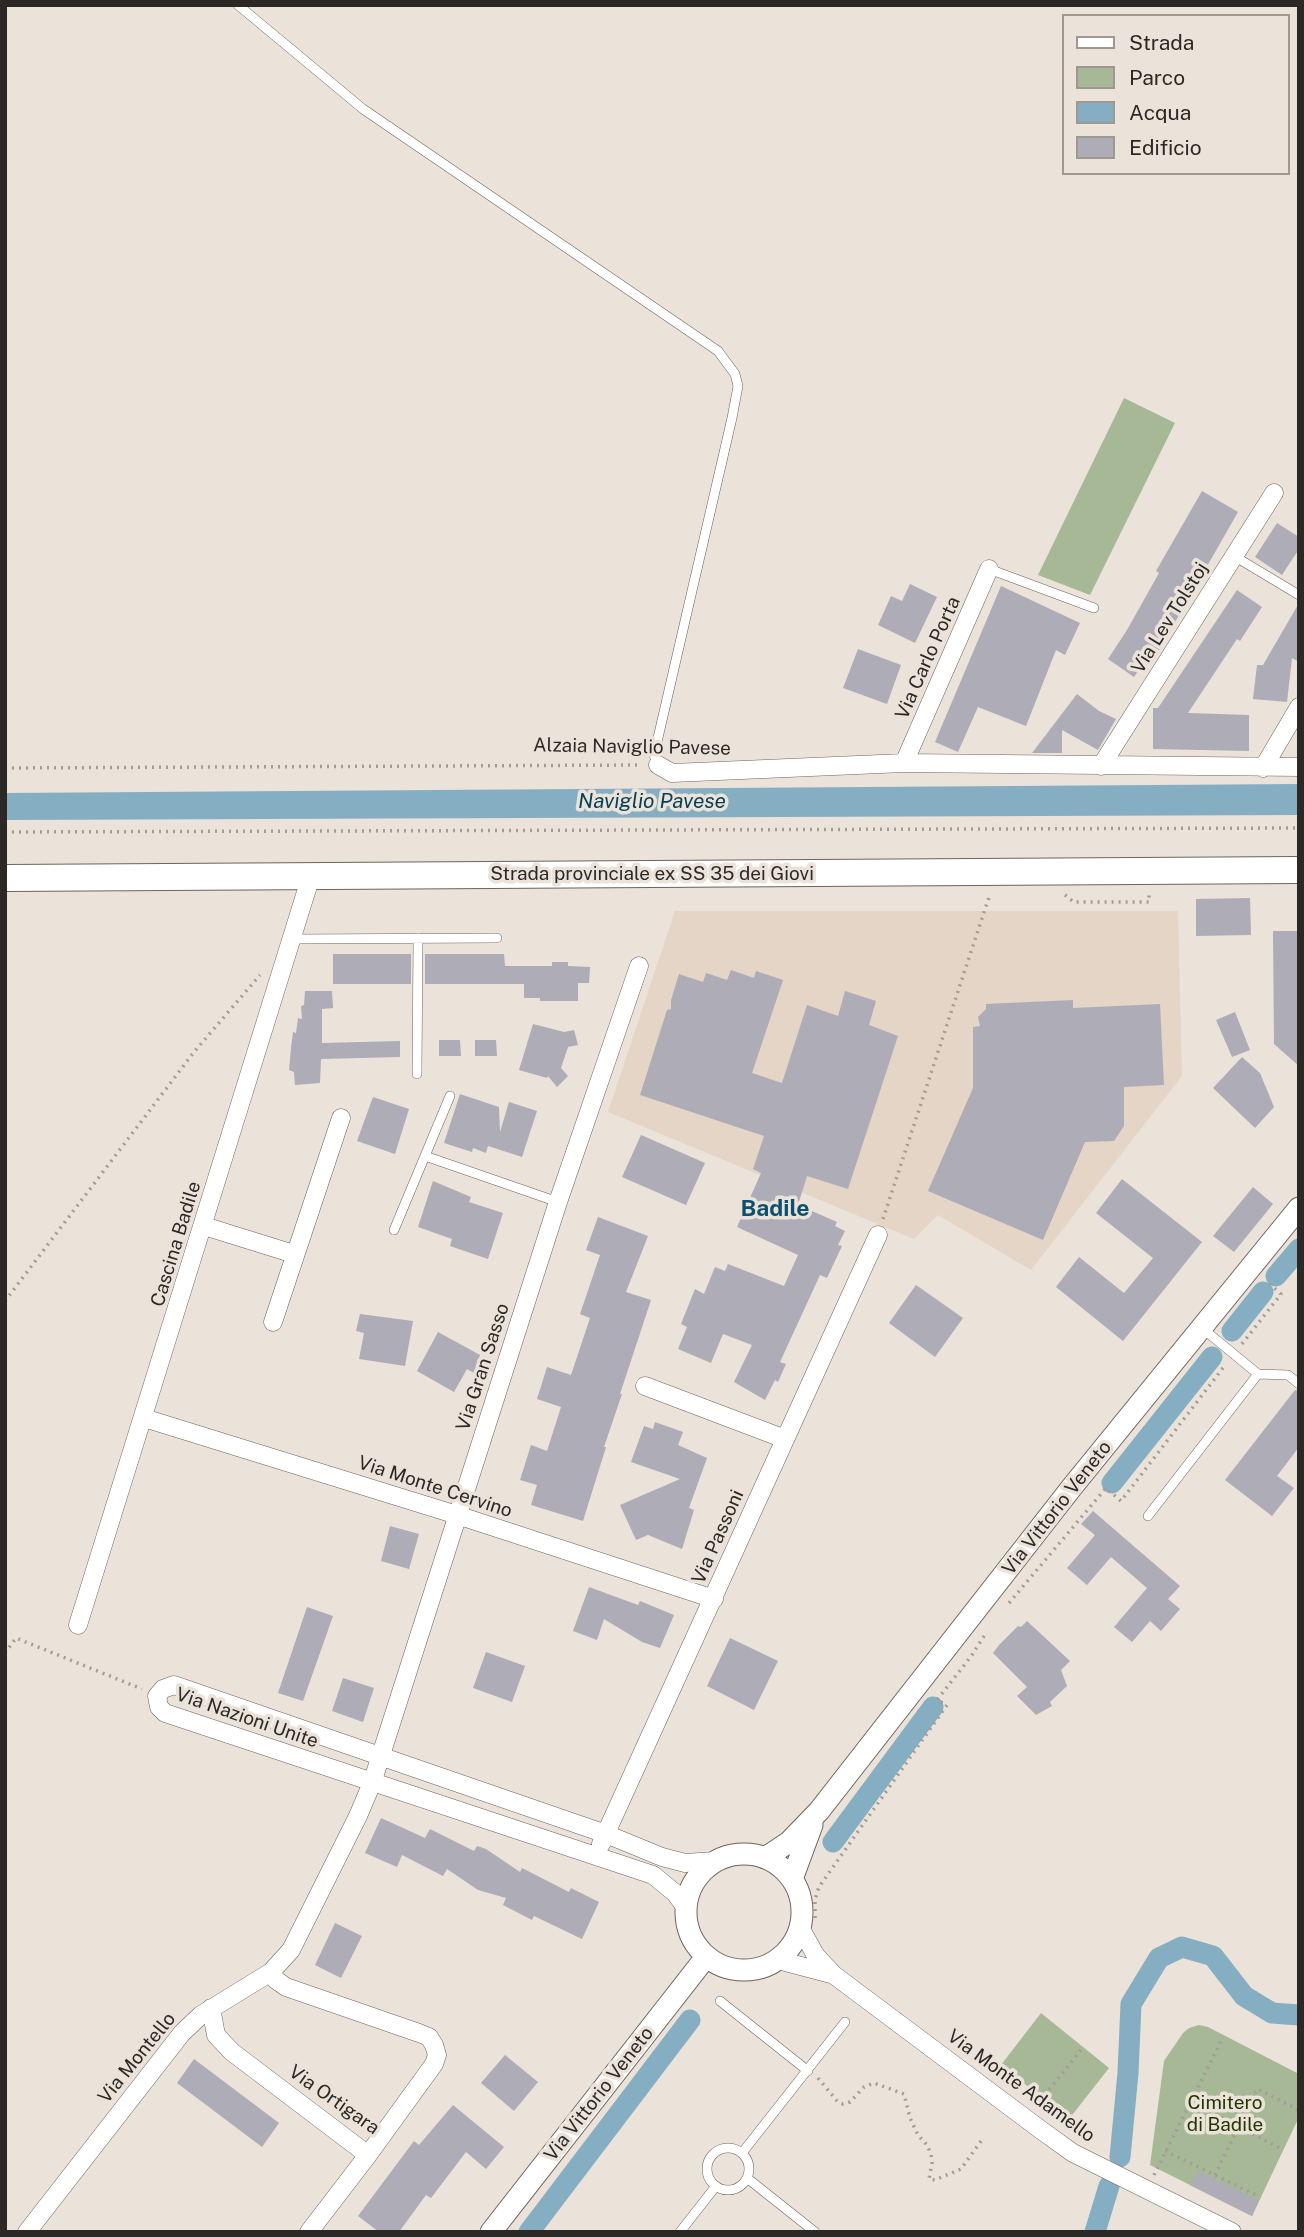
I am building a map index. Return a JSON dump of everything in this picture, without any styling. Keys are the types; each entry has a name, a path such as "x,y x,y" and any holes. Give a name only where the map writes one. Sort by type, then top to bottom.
{"main road":[{"name":"Strada provinciale ex SS 35 dei Giovi","path":"5,878 1299,870"}],"street":[{"name":"Via Lev Tolstoj","path":"1101,766 1274,493"},
{"name":"Via Carlo Porta","path":"904,763 989,569"},
{"path":"1263,768 1299,707"},
{"name":"Alzaia Naviglio Pavese","path":"658,765 672,773 904,763 1299,767"},
{"name":"Cascina Badile","path":"78,1625 311,876"},
{"name":"Via Gran Sasso","path":"372,1783 558,1202 639,966"},
{"path":"273,1322 341,1118"},
{"name":"Via Vittorio Veneto","path":"765,1858 789,1842 819,1811 1201,1327 1299,1208"},
{"path":"204,1226 294,1254"},
{"name":"Via Passoni","path":"596,1857 878,1235"},
{"path":"645,1386 785,1439"},
{"name":"Via Monte Cervino","path":"144,1418 457,1515 714,1599"},
{"name":"Via Nazioni Unite","path":"686,1908 675,1893 653,1875 165,1713 159,1706 157,1696 163,1689 174,1685 606,1834 662,1857 685,1863 716,1861"},
{"name":"Via Montello","path":"27,2232 193,2021 271,1972 291,1950 372,1783"},
{"name":"Via Vittorio Veneto","path":"792,1878 819,1811"},
{"path":"740,1854 765,1858 780,1866 792,1878 800,1894 809,1926 778,1960 761,1969 742,1971 723,1966 706,1956 691,1934 686,1908 691,1889 701,1873 716,1861 740,1854"},
{"name":"Via Monte Adamello","path":"809,1926 816,1956 834,1975 1026,2119 1073,2153 1232,2232"},
{"name":"Via Vittorio Veneto","path":"491,2232 706,1956"},
{"name":"Via Monte Adamello","path":"778,1960 834,1975"},
{"name":"Via Ortigara","path":"211,2008 216,2035 232,2052 368,2155 434,2064 437,2055 434,2045 429,2037 419,2033 286,1987 276,1980 271,1972"},
{"path":"309,2232 368,2155"}],"lane":[{"path":"238,5 363,109 718,351 735,374 738,386 733,418 654,755 658,765"},
{"path":"1234,556 1299,595"},
{"path":"989,569 1094,608"},
{"path":"291,939 497,938"},
{"path":"417,1074 418,939"},
{"path":"394,1230 450,1096"},
{"path":"425,1156 558,1202"},
{"path":"1201,1327 1258,1374 1287,1375 1299,1384"},
{"path":"1149,1516 1258,1374"},
{"path":"720,2001 809,2069"},
{"path":"741,2153 845,2022"},
{"path":"729,2148 741,2153 749,2164 747,2178 734,2189 716,2186 708,2169 712,2156 729,2148"},
{"path":"747,2178 816,2232"},
{"path":"680,2232 716,2186"}],"path":[{"name":"Alzaia Naviglio Pavese","path":"5,768 658,765"},
{"path":"5,832 1299,828"},
{"path":"1062,892 1074,902 1149,902 1149,892"},
{"path":"878,1235 990,893 1002,893"},
{"path":"5,1301 194,1052 261,973"},
{"path":"1004,1607 1020,1592 1106,1488 1121,1501 1281,1294 1266,1280"},
{"path":"809,1926 819,1887 947,1705 937,1700 972,1655 991,1624"},
{"path":"5,1653 16,1638 157,1696"},
{"path":"1147,2189 1222,2039"},
{"path":"1026,2119 1081,2050"},
{"path":"809,2069 838,2102 843,2104 850,2102 864,2087 874,2083 904,2094 910,2118 931,2154 929,2179 935,2180 961,2169 984,2137"},
{"path":"1215,2175 1257,2089 1299,2110"},
{"path":"1190,2102 1280,2148"},
{"path":"1165,2151 1258,2196"}],"shaded area":[{"path":"675,911 1178,911 1182,1076 1031,1270 938,1215 914,1239 608,1112"}],"green space":[{"path":"1124,398 1175,423 1090,595 1038,575"},
{"path":"1041,2013 1109,2068 1069,2119 1001,2065"},
{"name":"Cimitero di Badile","path":"1199,2025 1208,2027 1299,2074 1299,2117 1252,2216 1150,2165 1164,2061 1183,2033"}],"water":[{"name":"Naviglio Pavese","path":"1299,784 1299,815 5,820 5,793"}],"building":[{"path":"1202,491 1238,512 1154,659 1154,647 1134,677 1108,659 1159,573 1156,571"},
{"path":"1277,523 1299,537 1299,549 1282,575 1255,557"},
{"path":"910,584 937,597 915,643 878,625 891,596 902,601"},
{"path":"1001,586 1080,623 1065,655 1056,650 1026,726 978,707 958,752 935,742"},
{"path":"1237,590 1262,607 1240,641 1237,639 1188,713 1249,715 1249,751 1153,749 1153,708 1158,708"},
{"path":"1299,603 1299,662 1292,658 1287,702 1253,699 1257,665 1263,665"},
{"path":"858,649 901,665 887,704 843,688"},
{"path":"1077,694 1099,711 1116,719 1098,750 1062,730 1062,753 1032,753"},
{"path":"1250,898 1251,935 1196,936 1196,899"},
{"path":"1273,931 1299,931 1299,1066 1274,1044"},
{"path":"333,954 411,954 411,984 333,984"},
{"path":"425,954 504,954 505,966 552,966 552,962 568,962 568,966 590,967 589,983 578,983 578,1001 540,1001 540,998 524,998 524,984 425,984"},
{"path":"731,970 754,978 756,971 783,980 752,1073 782,1083 807,1005 838,1016 845,991 876,1001 869,1025 898,1036 848,1189 807,1176 798,1205 837,1222 835,1226 845,1231 838,1245 842,1246 827,1278 820,1275 780,1362 786,1364 778,1382 775,1380 765,1400 734,1382 752,1345 723,1334 711,1363 678,1349 687,1327 681,1324 695,1289 704,1294 715,1267 725,1271 728,1264 784,1286 798,1255 737,1227 761,1173 753,1169 764,1136 640,1095 667,1010 671,1009 679,974 703,982 706,973 727,980"},
{"path":"305,991 332,991 333,1008 322,1009 322,1043 400,1041 400,1057 321,1059 320,1083 295,1085 294,1072 289,1070 291,1048 298,1018 302,1019 301,1006 304,1005"},
{"path":"1073,1000 1073,1008 1160,1004 1164,1085 1124,1087 1124,1126 1114,1141 1085,1142 1043,1240 928,1191 973,1088 973,1027 980,1026 978,1017 986,1009 986,1004"},
{"path":"1235,1012 1250,1050 1232,1057 1216,1020"},
{"path":"533,1024 564,1032 574,1030 578,1045 568,1047 561,1068 568,1076 557,1087 548,1076 547,1078 519,1070"},
{"path":"439,1040 460,1040 461,1056 439,1056"},
{"path":"475,1040 496,1040 497,1056 475,1056"},
{"path":"1242,1057 1260,1073 1274,1107 1255,1128 1213,1088"},
{"path":"460,1094 499,1107 500,1132 509,1102 537,1111 522,1157 488,1146 486,1153 473,1148 472,1152 444,1143"},
{"path":"373,1097 409,1109 395,1154 357,1141"},
{"path":"641,1135 705,1163 686,1205 622,1177"},
{"path":"1122,1179 1202,1242 1123,1341 1056,1287 1079,1257 1124,1293 1153,1258 1096,1213"},
{"path":"433,1181 471,1197 469,1202 503,1213 488,1259 450,1246 452,1239 418,1227"},
{"path":"1253,1187 1273,1204 1234,1252 1213,1236"},
{"path":"598,1217 648,1236 626,1292 651,1300 583,1521 531,1505 537,1485 520,1480 531,1445 547,1451 561,1407 537,1399 547,1367 571,1375 590,1318 580,1314 600,1255 586,1250"},
{"path":"916,1285 963,1318 935,1357 889,1323"},
{"path":"360,1314 413,1321 405,1366 359,1359 364,1333 356,1331"},
{"path":"438,1332 480,1355 474,1373 467,1369 454,1392 417,1371"},
{"path":"1295,1390 1299,1391 1299,1447 1277,1476 1294,1488 1272,1516 1225,1480"},
{"path":"655,1422 683,1432 678,1445 707,1458 689,1508 694,1510 682,1549 648,1535 636,1540 620,1505 680,1479 631,1462 644,1426 653,1429"},
{"path":"1093,1511 1180,1586 1168,1599 1180,1609 1161,1631 1150,1621 1132,1642 1114,1627 1147,1588 1111,1557 1087,1585 1067,1568 1095,1535 1081,1524"},
{"path":"390,1526 419,1534 409,1569 381,1561"},
{"path":"589,1587 638,1605 640,1601 674,1615 660,1648 642,1642 604,1619 597,1640 573,1631"},
{"path":"307,1607 333,1616 303,1701 278,1693"},
{"path":"1027,1621 1070,1661 1061,1670 1067,1686 1050,1702 1052,1706 1036,1715 1017,1696 1027,1687 993,1653 1018,1626 1021,1627"},
{"path":"730,1638 778,1661 754,1710 707,1686"},
{"path":"486,1652 525,1666 512,1702 473,1688"},
{"path":"343,1678 374,1688 363,1722 332,1711"},
{"path":"381,1818 425,1838 430,1829 474,1851 477,1846 486,1849 520,1872 522,1868 569,1892 571,1888 599,1902 582,1939 534,1916 532,1920 503,1905 506,1898 478,1890 447,1869 443,1876 402,1855 397,1867 365,1853"},
{"path":"335,1923 362,1936 341,1978 315,1965"},
{"path":"505,2055 538,2082 514,2111 481,2083"},
{"path":"194,2059 279,2123 262,2147 177,2083"},
{"path":"453,2105 504,2147 486,2169 466,2152 431,2198 426,2195 399,2232 379,2232 358,2216 414,2141 419,2145"},
{"path":"1198,2171 1259,2201 1252,2216 1190,2185"}],"waterway":[{"path":"1276,1276 1299,1249"},
{"path":"1232,1331 1263,1292"},
{"path":"1112,1483 1212,1357"},
{"path":"833,1842 933,1707"},
{"path":"1120,2157 1131,2004 1159,1958 1182,1947 1213,1956 1244,1996 1272,2013 1299,2015"},
{"path":"529,2232 690,2020"},
{"path":"1095,2232 1109,2186"}],"district":[{"name":"Badile","path":"775,1209"}]}
